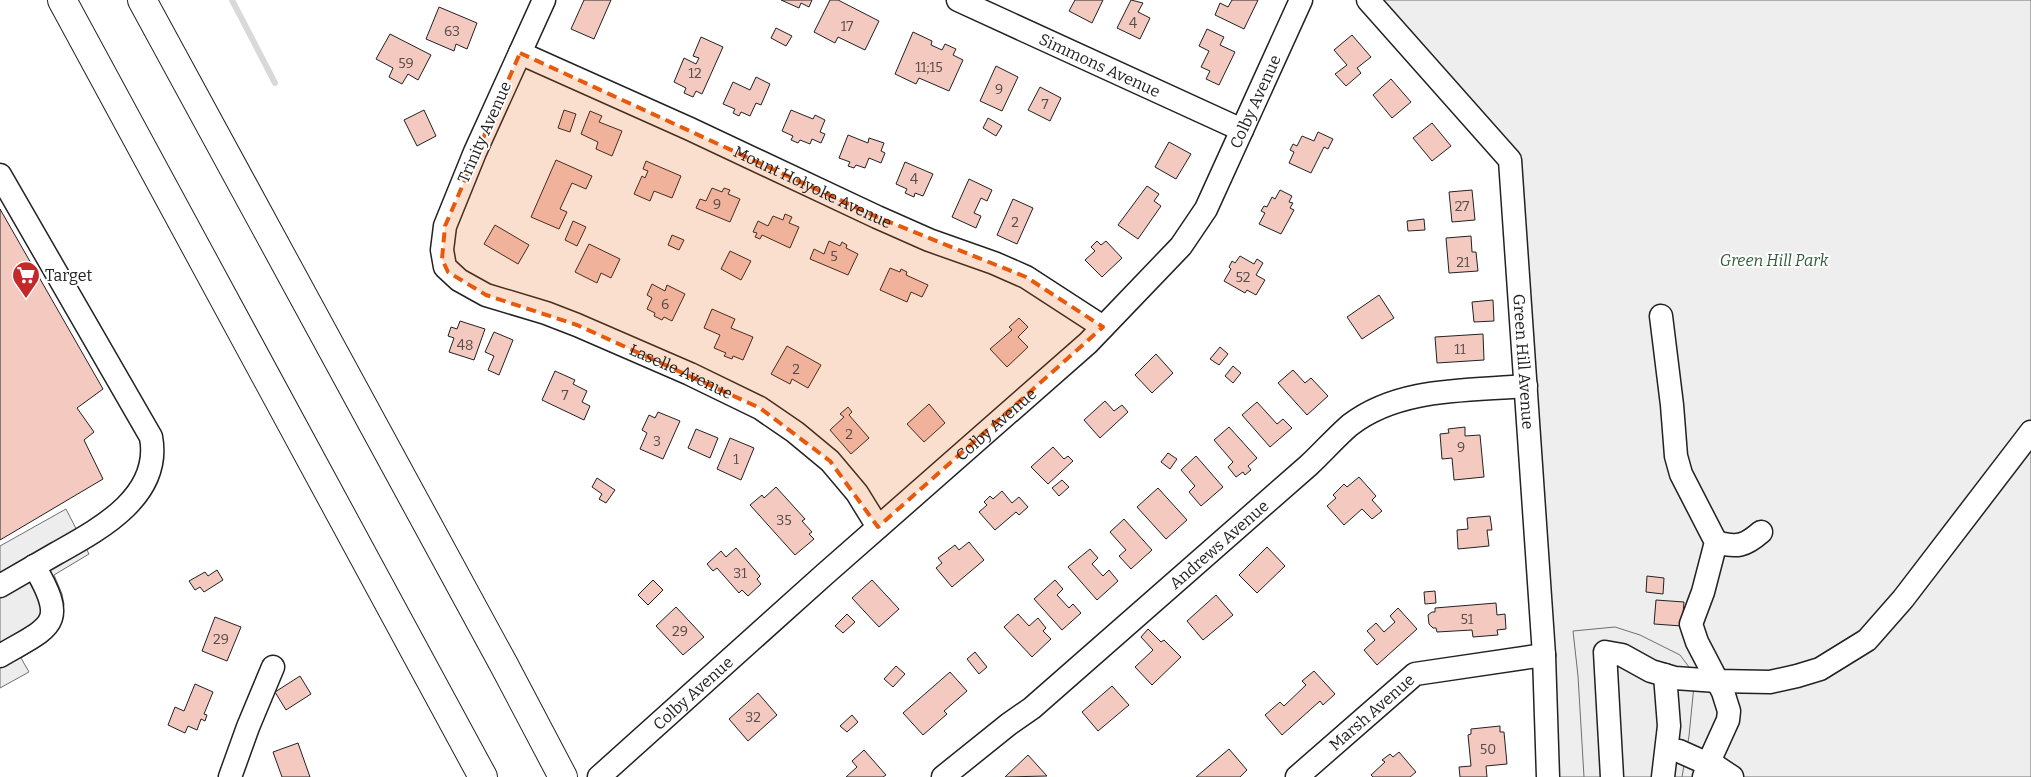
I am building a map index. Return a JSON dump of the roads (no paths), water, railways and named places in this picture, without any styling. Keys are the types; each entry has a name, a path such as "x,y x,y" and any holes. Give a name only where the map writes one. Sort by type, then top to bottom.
{"highway":[{"path":"62,0 483,777"},
{"path":"142,0 558,767"}],"street":[{"name":"Trinity Avenue","path":"446,268 442,250 445,226 475,152 544,0"},
{"name":"Simmons Avenue","path":"958,0 1242,130"},
{"name":"Colby Avenue","path":"600,777 878,527 1077,353 1181,246 1206,209 1301,0"},
{"name":"Green Hill Avenue","path":"1368,0 1510,160 1544,655 1548,777"},
{"name":"Mount Holyoke Avenue","path":"520,53 699,133 886,221 929,240 994,263 1026,277 1053,292 1104,327"},
{"path":"0,176 152,437 154,450 146,481 133,499 116,515 92,533 0,586"},
{"name":"Laselle Avenue","path":"446,268 459,280 486,295 546,313 577,325 690,374 760,408 795,432 830,461 851,485 878,527"},
{"path":"1661,316 1676,456 1681,474 1716,542 1703,592 1691,624 1697,642 1717,681 1729,711 1728,720 1706,770"},
{"name":"Andrews Avenue","path":"943,777 1032,708 1309,466 1350,425 1382,406 1412,397 1436,393 1526,386"},
{"path":"1612,777 1605,652 1622,655 1651,671 1675,678 1770,682 1820,669 1867,640 1903,599 2031,432"},
{"path":"1716,542 1727,545 1739,545 1749,542 1762,532"},
{"path":"0,656 40,633 47,627 52,618 53,610 50,594 34,566"},
{"name":"Marsh Avenue","path":"1297,777 1416,674 1544,655"},
{"path":"230,777 273,667"},
{"path":"1664,777 1669,726 1665,675"},
{"path":"1679,751 1706,770 1732,777"}],"waterway":[{"path":"232,0 275,83"}],"place":[{"name":"Target","path":"26,299"}],"park label":[{"name":"Green Hill Park","path":"1774,260"}]}
